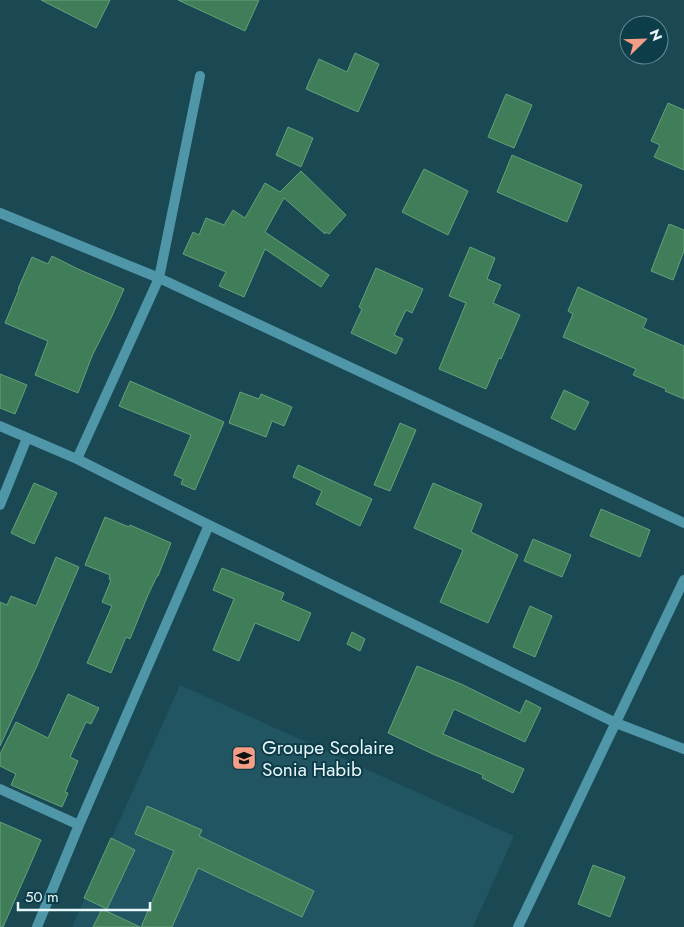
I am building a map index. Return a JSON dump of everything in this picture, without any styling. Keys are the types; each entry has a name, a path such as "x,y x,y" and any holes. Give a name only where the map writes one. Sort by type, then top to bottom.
{"street":[{"path":"77,458 159,278 200,76"},
{"path":"0,213 159,278 684,523"},
{"path":"0,426 77,458 209,525 616,723 684,749"},
{"path":"0,505 27,438"},
{"path":"37,927 79,825 209,525"},
{"path":"518,927 684,580"},
{"path":"0,789 79,825"}],"shaded area":[{"name":"Groupe Scolaire Sonia Habib","path":"180,685 514,836 473,927 72,927"}],"building":[{"path":"41,0 110,0 96,28"},
{"path":"178,0 259,0 245,31"},
{"path":"355,53 379,64 358,112 306,89 319,59 347,72"},
{"path":"506,94 532,105 514,148 488,137"},
{"path":"668,103 684,110 684,170 654,157 660,145 651,141"},
{"path":"288,127 313,138 301,167 276,155"},
{"path":"512,155 582,185 567,222 497,192"},
{"path":"424,169 468,191 448,235 402,212"},
{"path":"301,171 346,215 329,234 326,232 325,234 284,198 265,232 329,275 321,287 265,249 244,297 219,286 226,272 183,254 193,232 199,235 206,218 224,225 233,210 245,218 265,183 280,192"},
{"path":"669,224 684,230 684,251 673,280 651,271"},
{"path":"470,247 495,258 487,279 501,285 493,303 520,315 486,389 439,369 466,303 449,296"},
{"path":"52,256 124,289 92,356 78,393 35,375 48,341 5,323 32,257 48,264"},
{"path":"376,268 423,289 412,313 406,310 394,335 403,339 396,354 351,333 362,309 359,307"},
{"path":"578,287 647,319 643,328 684,346 684,399 633,375 636,369 563,337 573,314 568,311"},
{"path":"0,374 27,385 15,414 0,408"},
{"path":"130,381 224,422 195,490 181,484 183,479 174,475 191,435 119,406"},
{"path":"564,390 589,402 575,430 551,418"},
{"path":"240,392 259,399 261,394 292,407 284,426 272,421 266,437 229,423"},
{"path":"400,423 416,430 390,491 374,485"},
{"path":"298,465 372,499 360,526 316,504 322,491 293,477"},
{"path":"34,483 57,493 34,544 11,533"},
{"path":"433,483 482,504 471,532 518,555 488,623 440,602 463,550 414,528"},
{"path":"601,509 650,530 640,557 590,536"},
{"path":"105,517 129,527 130,525 171,543 130,639 126,637 111,673 87,663 112,606 102,602 111,580 109,579 110,575 85,565"},
{"path":"533,539 571,555 562,577 524,561"},
{"path":"56,557 79,567 0,746 0,602 7,605 11,596 36,606"},
{"path":"222,568 284,593 281,600 311,613 299,641 255,623 239,661 213,650 234,599 213,590"},
{"path":"530,606 552,616 535,657 513,647"},
{"path":"352,632 365,639 360,651 347,644"},
{"path":"417,666 461,684 520,713 526,700 541,708 525,742 454,709 443,734 524,769 513,793 482,778 483,775 388,733"},
{"path":"68,694 99,708 91,724 86,722 70,757 78,761 65,792 68,793 62,807 11,785 16,774 0,766 0,754 16,722 48,738"},
{"path":"147,806 202,830 199,836 314,891 302,917 198,868 172,927 141,927 174,851 135,834"},
{"path":"0,822 41,840 3,927 0,927"},
{"path":"111,838 135,850 107,909 84,898"},
{"path":"593,865 625,877 610,917 578,904"},
{"path":"102,909 140,927 93,927"}],"place":[{"name":"Groupe Scolaire Sonia Habib","path":"244,758"}]}
